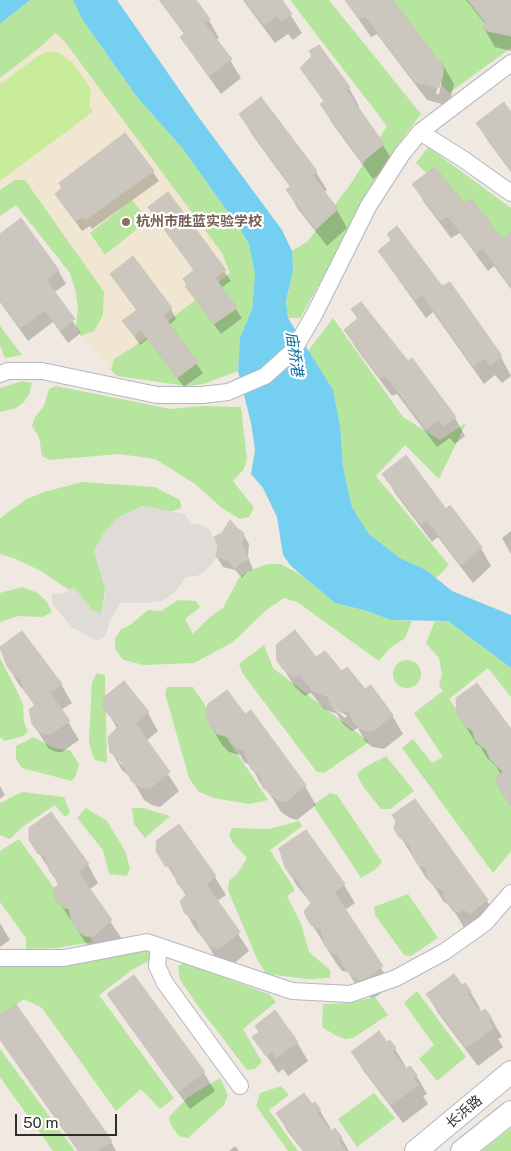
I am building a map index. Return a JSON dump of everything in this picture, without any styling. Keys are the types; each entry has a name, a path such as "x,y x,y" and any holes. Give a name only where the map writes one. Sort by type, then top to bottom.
{"main road":[{"name":"长浜路","path":"416,1151 511,1072"},
{"name":"长浜路","path":"462,1151 511,1112"}],"street":[{"path":"0,374 8,371 42,371 157,395 202,395 228,392 265,376 293,352 318,308 369,205 402,154 420,132 511,64"},
{"path":"420,132 463,159 511,193"},
{"path":"0,958 64,958 147,942 292,991 350,994 396,978 444,952 485,923 511,892"},
{"path":"159,946 157,966 165,983 240,1086"}],"shaded area":[{"name":"杭州市胜蓝实验学校","path":"55,33 65,42 222,253 230,274 187,386 117,376 111,370 81,336 94,331 103,315 104,292 25,181 0,190 0,78 44,44"},
{"path":"143,506 185,514 190,523 199,524 209,529 218,545 216,557 205,571 197,576 186,577 175,592 164,600 148,603 120,603 109,623 106,635 97,641 73,628 52,604 52,594 63,593 74,588 92,610 101,614 106,593 94,551 104,532 117,518"}],"green space":[{"path":"30,0 73,0 82,19 137,97 183,149 249,244 255,275 252,310 240,337 238,371 203,384 187,386 117,376 111,370 114,359 141,342 230,273 222,253 65,42 55,33 44,44 0,78 0,24"},
{"path":"290,0 329,0 421,114 400,142 300,318 288,318 286,304 293,270 292,251 308,241 352,182 387,126"},
{"path":"382,0 511,0 511,48 449,93 429,70"},
{"path":"47,52 58,52 72,62 88,84 91,92 89,104 93,112 0,181 0,84 38,56"},
{"path":"428,147 511,208 511,255 416,163"},
{"path":"15,180 25,180 104,292 103,315 94,331 81,336 76,326 78,307 70,273 16,205 0,216 0,190"},
{"path":"132,200 148,220 105,255 90,233"},
{"path":"333,318 403,417 440,440 466,423 439,479 405,445 376,476 449,565 436,578 426,570 400,558 369,534 352,507 343,466 340,425 333,391 308,351"},
{"path":"0,326 22,355 5,358 0,346"},
{"path":"23,381 32,383 29,394 24,402 16,408 0,412 0,388"},
{"path":"56,386 170,409 204,406 241,407 247,459 244,469 233,481 254,508 249,517 240,519 222,508 195,484 155,459 119,454 49,460 42,456 39,437 32,426 35,417 44,406 49,389"},
{"path":"82,482 155,487 180,500 181,508 170,512 143,506 117,518 101,615 92,610 74,588 69,590 41,571 16,559 0,554 0,519 3,516 27,499 44,492"},
{"path":"268,564 281,564 303,576 335,603 367,611 391,620 412,621 405,638 390,648 379,661 297,602 284,598 265,611 233,642 194,663 144,665 123,660 115,649 115,638 121,629 130,625 148,610 161,611 178,600 196,601 200,607 185,619 193,634 210,617 223,608 239,578 248,571"},
{"path":"22,587 38,593 47,602 52,612 42,617 18,616 0,622 0,593"},
{"path":"435,621 448,621 511,668 511,697 488,668 449,699 511,783 511,851 493,873 402,748 413,739 432,763 443,757 414,713 443,691 439,686 442,675 439,658 426,643"},
{"path":"264,645 273,668 369,742 324,773 317,772 243,674 239,664"},
{"path":"0,658 23,705 24,722 28,732 23,736 5,741 0,737"},
{"path":"407,660 417,664 421,674 417,684 407,688 397,684 393,674 397,664"},
{"path":"97,673 105,675 107,763 95,760 89,741 92,682"},
{"path":"167,687 193,687 268,800 249,804 213,798 198,791 189,778 165,693"},
{"path":"33,737 54,748 70,750 79,764 72,781 22,768 16,759 16,746"},
{"path":"386,756 414,791 390,809 381,809 362,785 357,774 362,769"},
{"path":"22,792 64,797 70,813 65,817 55,805 21,828 10,839 0,835 0,803"},
{"path":"330,793 337,795 382,862 376,869 361,878 313,805"},
{"path":"86,808 107,821 125,851 130,868 127,876 109,874 103,850 77,818"},
{"path":"132,808 143,808 170,816 145,838 134,824"},
{"path":"299,821 302,826 270,850 295,890 287,896 301,924 309,952 330,970 330,978 307,979 266,974 257,959 228,890 229,881 238,873 247,858 232,842 229,835 232,828 269,829"},
{"path":"19,839 93,942 56,948 26,949 26,938 0,902 0,851"},
{"path":"408,894 438,938 411,956 404,955 375,915 374,907"},
{"path":"147,949 152,959 132,970 99,995 174,1098 160,1109 141,1089 116,1111 42,1008 24,999 0,1016 0,965 51,967"},
{"path":"184,963 269,994 276,1002 243,1029 262,1062 255,1069 247,1070 180,980 178,966"},
{"path":"417,991 466,1057 437,1081 419,1059 434,1045 404,1003"},
{"path":"375,997 388,1015 353,1038 345,1039 322,1027 323,1004 349,1003"},
{"path":"0,1049 75,1151 53,1151 0,1077"},
{"path":"220,1078 228,1095 224,1105 188,1138 179,1136 171,1125 169,1117 188,1097"},
{"path":"281,1086 289,1095 269,1110 298,1151 288,1151 256,1106 260,1093"},
{"path":"374,1093 395,1118 357,1147 338,1119"},
{"path":"511,1128 511,1151 482,1151"}],"water":[{"path":"0,0 30,0 0,24"},
{"name":"庙桥港","path":"73,0 117,0 197,115 282,230 292,251 293,270 286,302 288,318 333,390 340,425 343,466 352,507 369,534 400,558 426,570 452,591 511,615 511,668 448,621 391,620 367,611 335,603 291,566 283,555 277,517 263,488 251,474 255,450 251,423 238,371 240,337 252,310 255,275 249,244 183,149 137,97 82,19"}],"building":[{"path":"160,0 196,0 210,19 204,23 232,59 209,76 180,37 185,33"},
{"path":"245,0 282,0 292,14 281,22 277,16 264,25"},
{"path":"345,0 393,0 438,60 444,64 439,88 415,82 365,16 359,19"},
{"path":"468,0 511,0 511,36 483,30 485,22"},
{"path":"319,45 350,87 346,90 384,144 362,162 320,104 324,101 300,68 312,56 309,51"},
{"path":"261,97 317,171 312,175 338,209 316,229 286,190 291,186 239,114"},
{"path":"504,102 511,112 511,170 476,123"},
{"path":"125,133 154,171 85,220 83,217 75,221 55,194 62,188 59,183"},
{"path":"435,167 464,203 472,199 502,239 511,232 511,287 483,248 476,253 448,216 440,221 412,184"},
{"path":"168,192 226,270 215,278 237,308 214,324 185,286 187,285 183,279 194,270 148,207"},
{"path":"21,218 59,270 46,280 75,319 60,331 45,310 20,328 0,301 0,234"},
{"path":"397,226 442,286 450,282 502,356 490,365 484,358 473,366 422,294 415,300 378,251 391,240 387,234"},
{"path":"133,256 172,308 163,315 198,362 177,378 141,330 134,336 122,321 137,310 110,274"},
{"path":"361,302 408,361 412,358 456,417 443,426 439,420 426,429 386,376 380,378 344,330 358,318 351,309"},
{"path":"406,455 446,509 450,505 482,547 461,565 427,520 421,524 382,474"},
{"path":"230,520 244,533 242,544 249,560 241,563 235,569 228,560 216,557 218,545 214,537 222,533"},
{"path":"295,630 316,657 325,651 342,671 347,667 365,689 371,685 393,715 373,731 360,729 353,722 348,710 341,713 331,706 328,697 312,690 300,675 294,678 283,669 277,661 276,645"},
{"path":"22,631 62,684 50,693 70,721 51,734 44,734 32,724 29,710 35,705 24,690 21,680 7,666 0,647"},
{"path":"124,681 149,712 135,723 170,772 149,789 132,782 123,764 110,752 108,737 119,726 103,707 104,697"},
{"path":"477,683 511,729 511,806 498,787 496,777 503,772 490,759 486,749 475,740 473,731 464,725 457,713 456,698"},
{"path":"227,690 245,714 251,710 306,785 286,802 278,800 263,786 260,776 251,769 244,751 232,744 229,737 217,734 210,726 206,714 208,704"},
{"path":"415,799 488,900 469,914 464,909 459,912 453,911 444,898 444,891 432,884 426,869 414,859 410,846 398,836 394,828 396,821 392,815"},
{"path":"51,812 89,864 78,872 112,920 93,936 85,936 79,932 72,923 69,909 62,907 56,900 53,889 60,883 50,872 45,855 38,854 29,840 29,828"},
{"path":"179,824 216,876 206,884 240,932 220,948 213,948 207,943 200,934 197,921 190,918 184,912 180,901 187,894 177,883 172,867 165,866 156,851 157,840"},
{"path":"306,830 345,884 334,892 383,966 367,978 360,980 352,976 345,969 338,954 330,952 324,944 321,929 311,925 304,911 312,902 304,892 300,882 291,876 285,867 279,848"},
{"path":"454,974 462,985 465,983 471,991 467,994 481,1012 485,1009 492,1018 488,1021 493,1028 466,1048 426,994"},
{"path":"134,975 205,1072 178,1092 107,994"},
{"path":"16,1004 112,1141 97,1151 79,1151 0,1039 0,1015"},
{"path":"275,1010 298,1042 276,1058 272,1052 266,1056 252,1037 259,1032 255,1026"},
{"path":"379,1031 387,1042 390,1040 396,1048 392,1051 406,1069 410,1066 417,1075 413,1078 418,1085 391,1105 351,1052"},
{"path":"304,1093 312,1104 315,1102 321,1110 317,1113 331,1131 335,1128 342,1137 338,1140 346,1151 304,1151 276,1113"}],"place":[{"name":"杭州市胜蓝实验学校","path":"126,222"}]}
